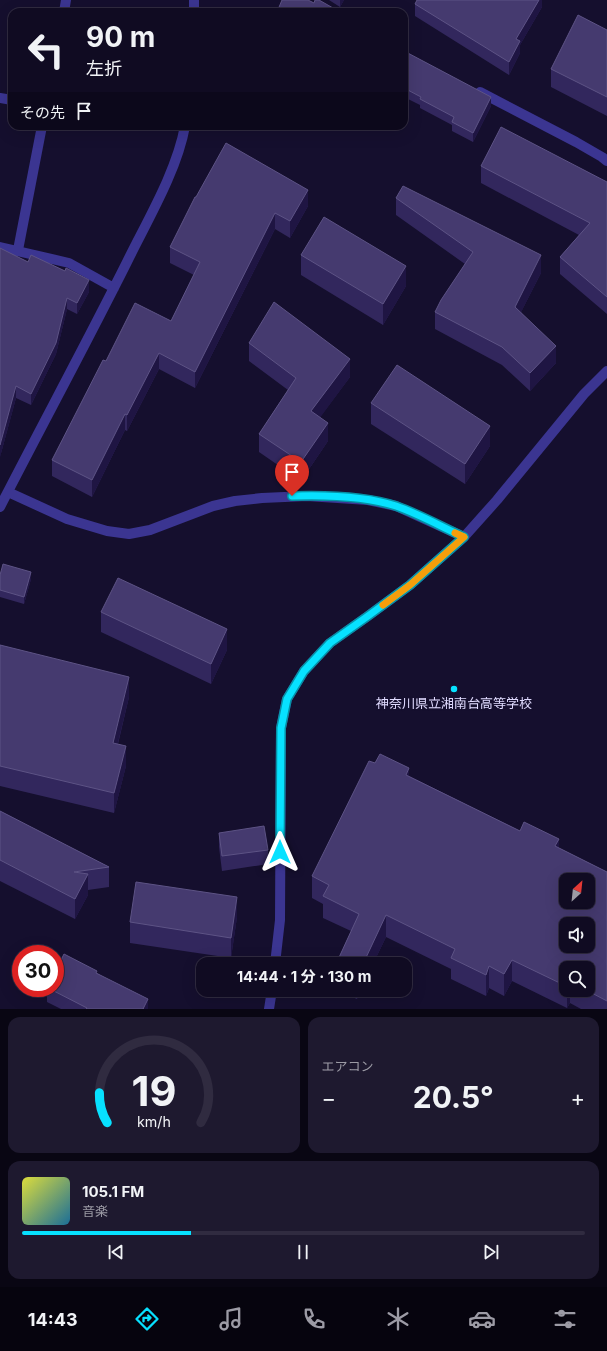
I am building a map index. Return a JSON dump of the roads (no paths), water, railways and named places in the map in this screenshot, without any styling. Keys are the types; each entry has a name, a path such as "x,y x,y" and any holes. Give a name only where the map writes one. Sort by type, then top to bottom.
{"street":[{"path":"469,86 576,142 607,161"},
{"path":"18,250 41,130"},
{"path":"0,507 147,222 172,168 184,130"},
{"path":"0,247 18,250 68,263 114,288"},
{"path":"276,957 280,920 281,728 287,699 304,671 330,643 410,585 464,537 497,500 584,394 607,371"},
{"path":"8,492 67,520 107,531 129,534 150,530 213,506 235,501 307,496 368,500 396,506 464,537"},
{"path":"269,1009 271,997"}],"place":[{"name":"神奈川県立湘南台高等学校","path":"454,689"}]}
